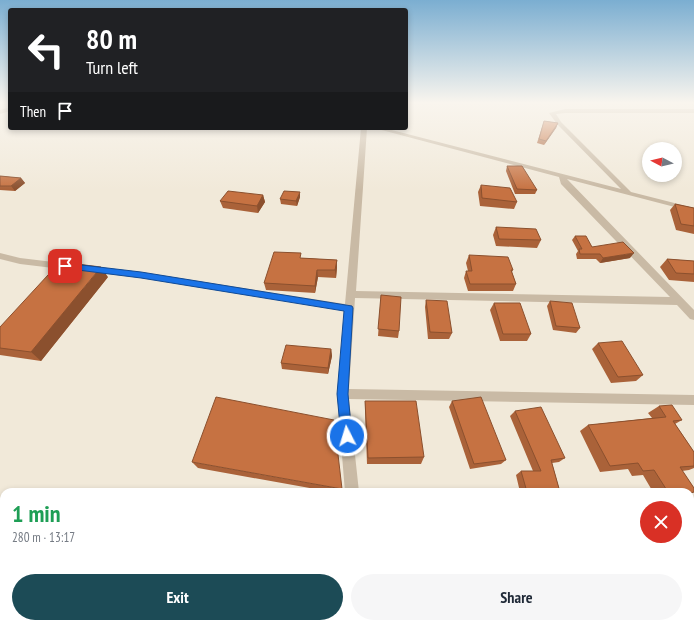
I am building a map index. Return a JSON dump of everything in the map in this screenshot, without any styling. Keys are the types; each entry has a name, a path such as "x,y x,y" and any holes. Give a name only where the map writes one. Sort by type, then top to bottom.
{"street":[{"path":"352,488 343,394 364,131"},
{"path":"390,131 694,210"},
{"path":"567,131 629,192"},
{"path":"562,176 572,190 694,316"},
{"path":"0,256 20,261 141,275 349,308"},
{"path":"350,294 680,301"},
{"path":"343,394 694,400"}],"building":[{"path":"541,131 552,131 546,141 539,139"},
{"path":"507,166 522,166 537,190 517,189"},
{"path":"0,176 21,178 11,186 0,186"},
{"path":"481,185 510,188 517,202 482,198"},
{"path":"228,191 263,195 257,206 220,201"},
{"path":"284,191 300,192 296,201 280,199"},
{"path":"675,204 694,208 694,226 681,224"},
{"path":"496,227 536,229 541,240 499,239"},
{"path":"575,236 586,236 592,247 623,242 634,253 603,258 600,254 580,254 579,249 582,249"},
{"path":"274,252 301,253 300,258 337,260 335,270 317,270 315,286 264,283"},
{"path":"469,255 508,257 516,284 470,284 466,271 472,271"},
{"path":"667,259 694,261 694,274 676,273"},
{"path":"60,262 101,267 31,352 0,348 0,327"},
{"path":"381,295 401,297 399,331 378,329"},
{"path":"426,300 447,301 452,333 430,332"},
{"path":"550,301 572,303 580,328 556,326"},
{"path":"494,303 520,303 531,334 503,334"},
{"path":"622,341 643,375 618,377 598,343"},
{"path":"286,345 331,349 328,368 281,363"},
{"path":"216,397 334,420 342,488 336,488 192,462"},
{"path":"481,397 506,460 474,464 452,401"},
{"path":"365,401 416,401 424,457 368,458"},
{"path":"672,405 682,420 673,421 694,452 694,466 680,467 694,488 665,488 654,470 643,471 638,463 610,466 588,425 666,417 659,406"},
{"path":"541,407 565,458 551,460 559,488 526,488 521,471 541,471 515,411"}],"route":[{"path":"65,266 141,275 349,308 343,394 347,436"}]}
